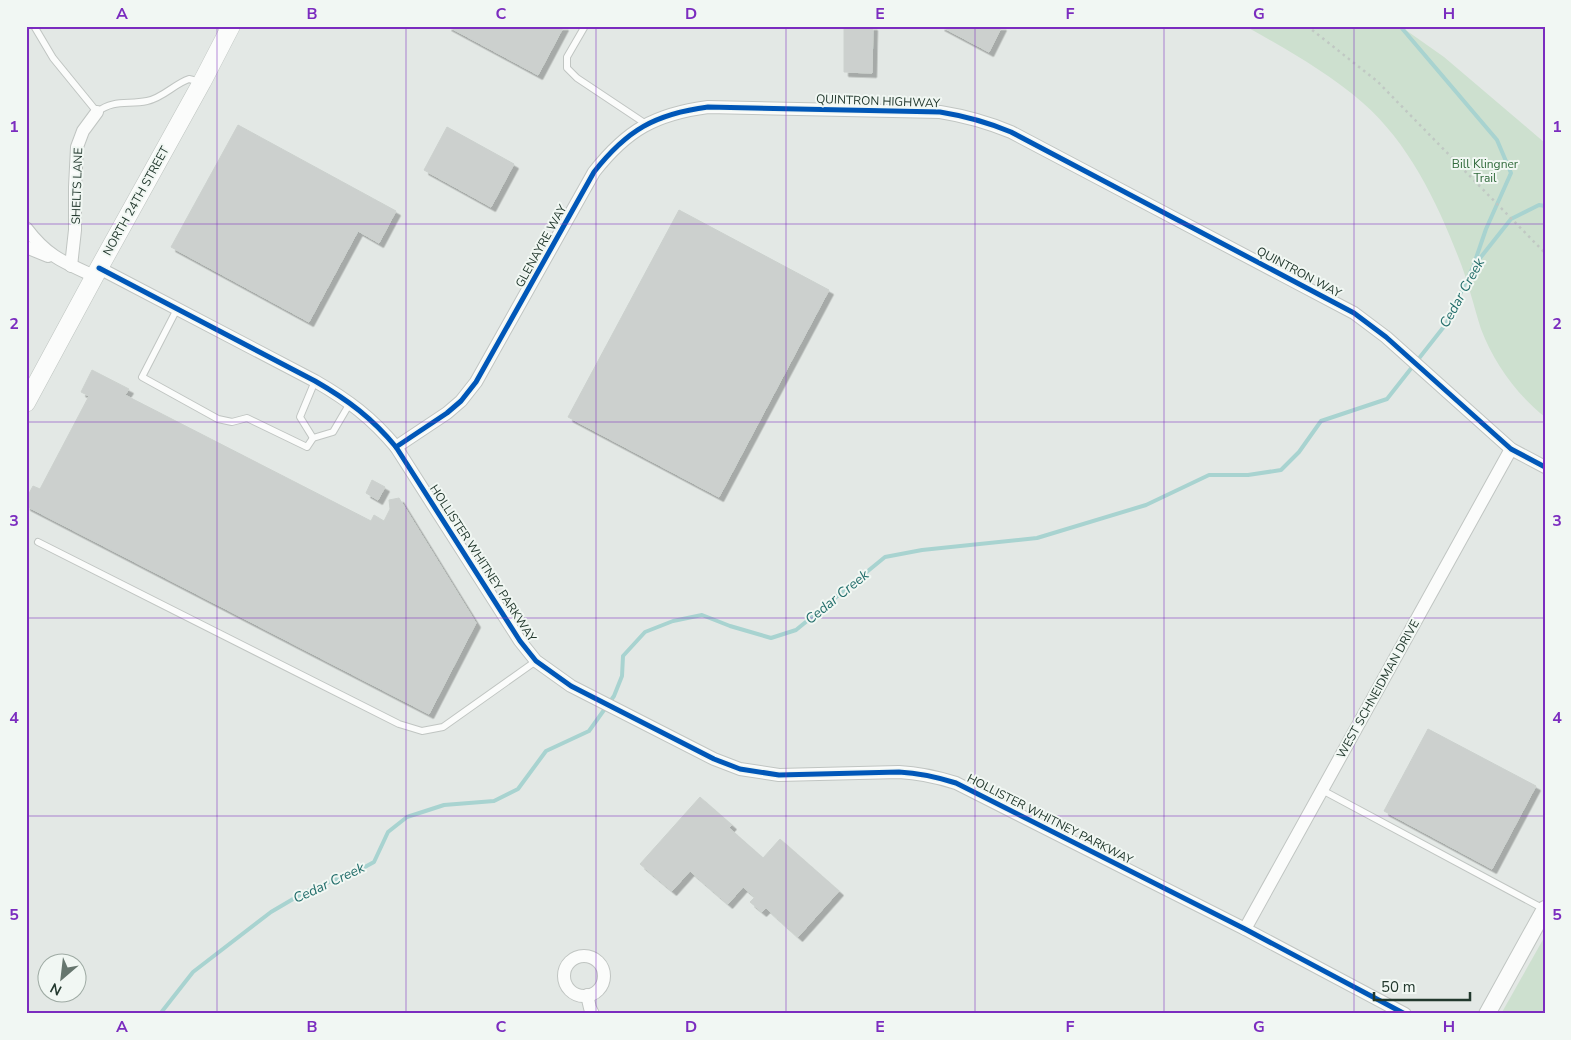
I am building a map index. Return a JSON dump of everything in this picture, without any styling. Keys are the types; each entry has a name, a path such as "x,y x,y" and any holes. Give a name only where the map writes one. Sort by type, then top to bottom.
{"main road":[{"name":"NORTH 24TH STREET","path":"26,403 231,26"}],"street":[{"name":"GLENAYRE WAY","path":"396,447 447,413 461,401 476,382 594,172 608,154 628,136 646,124 664,116 708,106 736,107"},
{"name":"QUINTRON HIGHWAY","path":"736,107 940,112 962,115 986,122 1016,135"},
{"name":"SHELTS LANE","path":"71,266 75,230 77,147 83,131 97,112"},
{"name":"QUINTRON WAY","path":"1016,135 1354,313 1386,337 1511,449 1545,467"},
{"path":"26,228 45,250 71,266"},
{"path":"26,247 71,266"},
{"name":"HOLLISTER WHITNEY PARKWAY","path":"71,266 96,272 177,309 315,381 363,412 383,431 396,447 520,641 536,661 571,686 714,760 740,768 760,773 779,774 918,773 956,783 1405,1014"},
{"name":"WEST SCHNEIDMAN DRIVE","path":"1245,930 1511,449"},
{"path":"1487,1014 1545,909"},
{"path":"587,995 593,1014"}],"lane":[{"path":"34,26 54,58 97,112 108,105 122,102 147,101 156,98 189,79 202,82"},
{"path":"584,26 568,56 567,68 577,78 646,124"},
{"path":"177,309 142,377 218,419 232,422 247,418 307,447 313,438 333,432 350,403"},
{"path":"313,438 300,417 315,381"},
{"path":"38,542 399,724 422,731 444,727 536,661"},
{"path":"1322,790 1545,909"}],"path":[{"path":"1307,26 1377,81 1545,253"}],"green space":[{"name":"Bill Klingner Trail","path":"1245,26 1400,26 1444,57 1545,143 1545,417 1515,388 1492,354 1481,329 1464,272 1443,220 1421,177 1395,137 1363,103 1335,81 1291,52"},
{"path":"1545,936 1545,1014 1501,1014"}],"building":[{"path":"447,26 564,26 538,75"},
{"path":"844,26 873,26 872,73 844,72"},
{"path":"940,26 1002,26 989,52"},
{"path":"238,125 396,211 379,243 358,231 309,322 171,247"},
{"path":"447,127 514,164 491,207 424,170"},
{"path":"679,210 829,290 719,497 568,417"},
{"path":"92,370 129,389 125,395 371,521 374,515 384,521 390,509 389,500 399,498 476,623 429,714 26,506 26,499 33,486 40,489 89,396 81,392"},
{"path":"372,480 385,487 378,500 366,493"},
{"path":"1428,729 1536,786 1492,869 1384,811"},
{"path":"700,797 732,825 729,828 763,858 780,839 839,891 798,937 766,908 762,912 750,902 755,897 743,887 728,904 690,871 672,891 640,864"}],"waterway":[{"path":"1400,26 1497,140 1511,173 1486,229 1474,264"},
{"name":"Cedar Creek","path":"160,1014 193,972 271,912 305,892 374,862 388,832 407,817 444,805 494,801 518,789 546,751 589,731 614,696 622,676 623,656 645,632 673,621 702,615 730,626 771,638 796,630 885,557 922,550 1037,538 1146,505 1209,475 1248,475 1281,470 1299,452 1321,421 1387,399 1446,324 1473,267 1511,219 1539,205 1545,206"}],"cycle path":[{"path":"396,447 447,413 461,401 476,382 594,172 606,157 618,145 644,126 672,114 708,107 940,112 976,120 1011,132 1354,313 1386,337 1511,449 1545,467"},
{"path":"99,268 315,381 369,418 396,447 520,641 536,661 571,686 714,759 740,769 779,775 899,772 914,773 956,783 1245,929 1405,1014"}]}
